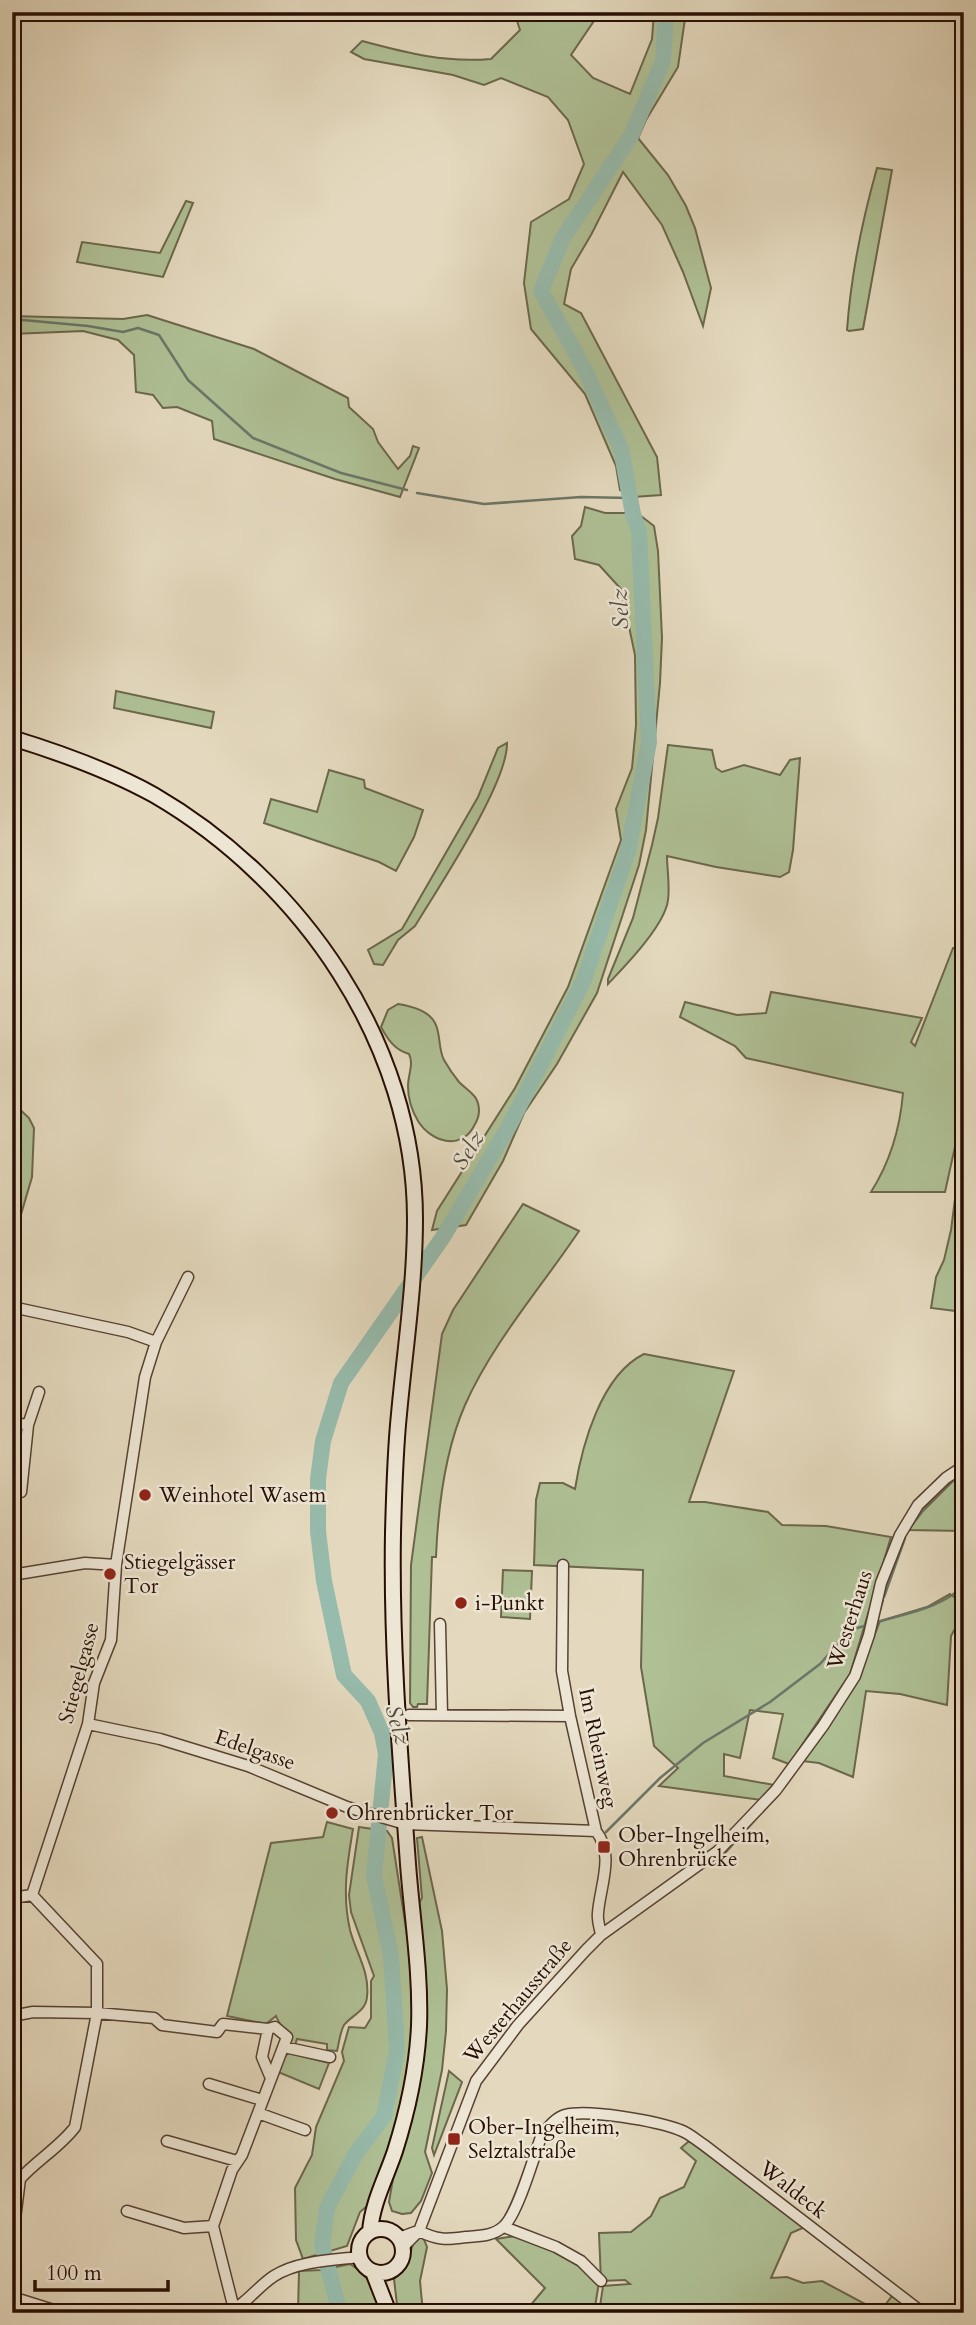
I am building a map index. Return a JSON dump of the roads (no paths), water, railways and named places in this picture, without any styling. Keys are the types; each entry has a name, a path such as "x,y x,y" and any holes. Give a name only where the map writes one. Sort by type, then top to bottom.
{"main road":[{"path":"12,738 79,760 128,781 175,808 219,839 258,874 307,927 355,1000 386,1067 401,1114 412,1170 415,1217 414,1268 396,1457 392,1578 405,1824 419,1986 419,2026 412,2085 382,2212 396,2238 402,2260 389,2272 373,2272"},
{"path":"390,2313 373,2272 365,2266 360,2256 361,2242 370,2232 373,2210 394,2153"},
{"path":"370,2232 396,2238"},
{"path":"389,2272 390,2313"}],"street":[{"name":"Stiegelgasse","path":"32,1895 88,1724 94,1683 111,1640 116,1565 145,1377 156,1342 188,1277"},
{"path":"12,1307 128,1332 156,1342"},
{"path":"21,1492 28,1425 39,1392"},
{"path":"12,1423 28,1425"},
{"name":"Westerhaus","path":"718,1851 776,1790 823,1726 855,1676 872,1623 881,1583 900,1535 918,1505 946,1478 964,1466"},
{"path":"12,1575 85,1563 116,1565"},
{"name":"Im Rheinweg","path":"564,1565 562,1671 596,1832 604,1847 606,1862 597,1916 601,1935"},
{"path":"440,1624 442,1715"},
{"path":"409,1714 570,1716"},
{"name":"Edelgasse","path":"88,1724 160,1739 248,1766 364,1813 405,1824 596,1832"},
{"name":"Westerhausstraße","path":"419,2231 476,2081 535,2006 569,1966 601,1935 718,1851"},
{"path":"12,1898 32,1895 97,1964 97,2013 75,2127 67,2138 16,2177 12,2242"},
{"path":"12,2016 33,2012 97,2013 154,2018 162,2025 217,2032 223,2024 280,2029 287,2037 285,2047 270,2076 213,2226 231,2312 276,2275 319,2263 360,2256"},
{"path":"268,2029 262,2057 270,2076"},
{"path":"285,2047 330,2057"},
{"path":"209,2084 262,2099"},
{"path":"258,2112 305,2130"},
{"name":"Waldeck","path":"504,2227 514,2209 541,2137 547,2127 562,2116 575,2114 659,2123 683,2131 923,2313"},
{"path":"167,2141 237,2161"},
{"path":"127,2211 184,2228 213,2226"},
{"path":"396,2238 419,2231 432,2238 443,2239 490,2234 504,2227 556,2247 581,2262 601,2281"},
{"path":"12,2297 63,2313"}],"waterway":[{"name":"Selz","path":"340,2313 322,2245 327,2208 355,2155 384,2116 397,2051 391,1956 374,1876 386,1754 382,1733 368,1701 344,1675 324,1581 318,1531 318,1479 323,1441 341,1383 443,1237 509,1126 583,982 628,851 649,742 639,532 621,449 584,368 541,291 563,238 631,136 663,61 666,12"},
{"path":"12,319 123,332 138,328 159,335 188,380 253,438 341,473 407,490"},
{"path":"417,493 484,504 581,497 630,498"},
{"path":"910,1527 936,1494"},
{"path":"884,1597 905,1538"},
{"path":"874,1623 934,1605 964,1585"},
{"path":"879,1613 883,1600"},
{"path":"606,1832 660,1778 703,1743 770,1702 820,1664 850,1630 868,1625"},
{"path":"746,1830 778,1794"},
{"path":"725,1853 745,1831"},
{"path":"718,1861 723,1855"}],"place":[{"name":"Weinhotel Wasem","path":"145,1495"},
{"name":"Stiegelgässer Tor","path":"110,1574"},
{"name":"i-Punkt","path":"461,1603"},
{"name":"Ohrenbrücker Tor","path":"332,1813"},
{"name":"Ober-Ingelheim, Ohrenbrücke","path":"604,1847"},
{"name":"Ober-Ingelheim, Selztalstraße","path":"454,2139"}]}
